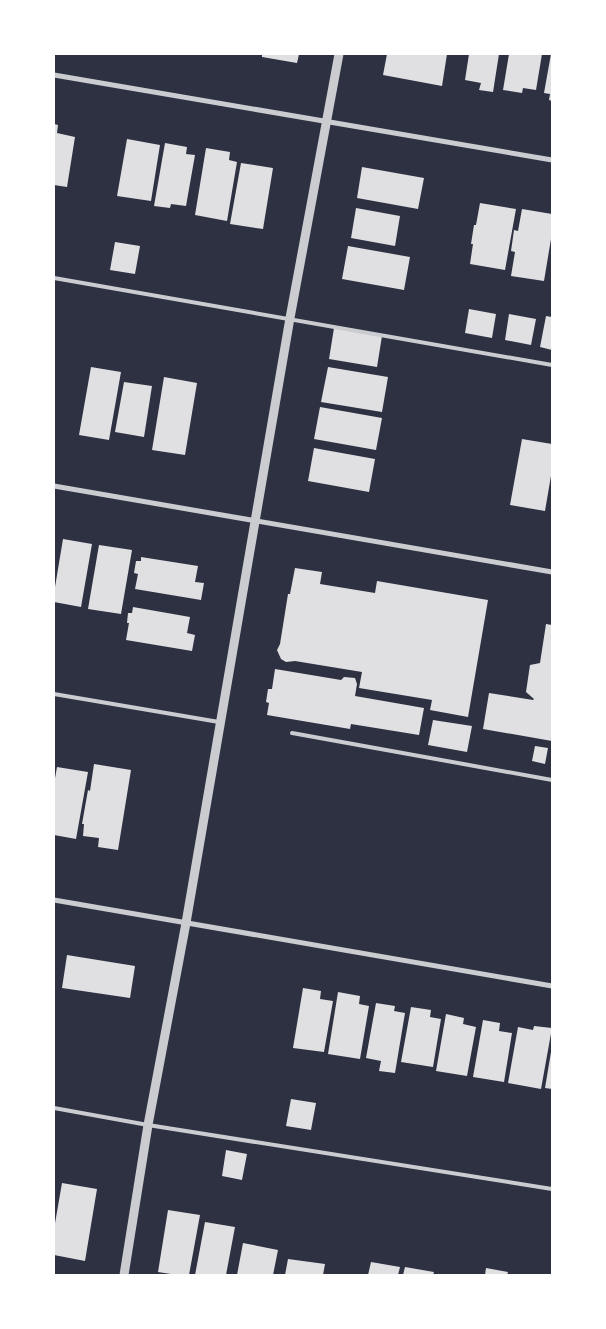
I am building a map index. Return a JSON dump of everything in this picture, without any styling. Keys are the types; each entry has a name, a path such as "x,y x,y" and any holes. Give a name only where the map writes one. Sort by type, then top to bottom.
{"street":[{"path":"124,1275 148,1125 222,722 290,318 339,54"},
{"path":"54,75 552,160"},
{"path":"54,486 552,572"},
{"path":"54,900 552,986"}],"lane":[{"path":"54,278 552,365"},
{"path":"54,694 222,722"},
{"path":"292,733 552,780"},
{"path":"54,1108 148,1125 552,1189"}],"building":[{"path":"262,54 299,54 297,63 262,57"},
{"path":"387,54 447,54 442,86 383,75"},
{"path":"469,54 499,54 493,92 479,90 481,83 465,80"},
{"path":"509,54 542,54 536,90 523,88 522,93 503,90"},
{"path":"551,54 552,101 549,100 550,94 544,93"},
{"path":"54,124 58,125 57,133 75,137 67,187 54,185"},
{"path":"127,139 160,145 151,201 117,196"},
{"path":"165,143 187,147 186,154 195,155 186,206 171,204 170,208 154,206"},
{"path":"206,148 230,152 229,160 237,162 227,221 195,215"},
{"path":"241,163 273,168 263,229 230,224"},
{"path":"362,167 424,178 418,209 357,198"},
{"path":"480,203 516,209 505,270 470,264 474,225 476,225"},
{"path":"356,208 400,216 395,246 351,238"},
{"path":"522,209 552,214 552,233 544,281 511,276 515,252 511,251 514,230 518,231"},
{"path":"115,242 140,246 135,274 110,270"},
{"path":"348,246 410,257 404,290 342,279"},
{"path":"469,309 496,314 492,338 465,333"},
{"path":"509,314 536,319 531,345 505,340"},
{"path":"546,316 552,317 552,350 540,347"},
{"path":"334,328 382,336 377,367 329,359"},
{"path":"91,367 121,372 109,440 79,435"},
{"path":"328,367 388,377 382,412 321,402"},
{"path":"164,377 197,383 185,455 152,450"},
{"path":"124,382 152,386 144,437 115,432"},
{"path":"320,407 382,418 376,450 314,439"},
{"path":"522,439 552,444 552,470 545,511 510,505"},
{"path":"314,448 375,459 369,492 308,481"},
{"path":"63,539 92,544 81,607 54,602"},
{"path":"99,545 132,550 121,614 88,609"},
{"path":"141,557 198,566 195,582 204,583 201,600 135,589 138,574 134,573 136,561 141,561"},
{"path":"295,568 322,572 320,584 375,593 377,581 488,600 468,717 430,710 432,700 359,688 362,672 295,661 286,662 281,659 277,650 280,644 288,594 290,594"},
{"path":"133,607 190,617 187,633 195,635 192,651 126,640 129,623 127,623 128,613 132,613"},
{"path":"546,624 552,625 552,741 483,729 489,693 534,699 526,692 530,665 540,663"},
{"path":"275,669 341,680 344,677 355,678 357,684 355,696 424,708 419,735 351,724 350,729 267,715 269,703 266,702 268,689 272,689"},
{"path":"433,720 472,726 467,752 428,745"},
{"path":"535,746 548,748 545,764 532,761"},
{"path":"94,764 131,770 118,850 98,847 99,838 83,836 84,824 82,824"},
{"path":"57,767 88,772 76,839 54,835 54,784"},
{"path":"67,955 135,966 130,998 62,988"},
{"path":"303,988 321,991 320,999 333,1001 324,1052 293,1048"},
{"path":"338,992 360,996 359,1004 369,1006 360,1059 328,1054"},
{"path":"376,1003 395,1006 394,1011 405,1013 395,1073 379,1071 381,1061 366,1058"},
{"path":"411,1007 431,1010 430,1017 441,1019 433,1067 401,1062"},
{"path":"446,1014 464,1018 463,1024 476,1027 467,1076 436,1071"},
{"path":"483,1020 500,1023 499,1031 512,1033 504,1082 473,1077"},
{"path":"534,1026 552,1028 541,1089 508,1083 518,1027 533,1030"},
{"path":"552,1052 552,1089 545,1088"},
{"path":"291,1099 316,1103 311,1130 286,1126"},
{"path":"226,1150 247,1154 242,1180 222,1176"},
{"path":"62,1183 97,1189 85,1261 54,1255 54,1229"},
{"path":"168,1210 200,1215 189,1275 158,1272"},
{"path":"205,1222 235,1227 226,1275 195,1275"},
{"path":"243,1243 278,1250 273,1275 237,1275"},
{"path":"288,1259 325,1264 323,1275 285,1275"},
{"path":"371,1262 400,1267 398,1275 368,1275"},
{"path":"405,1267 434,1272 433,1275 403,1275"},
{"path":"486,1268 508,1272 507,1275 485,1275"}]}
